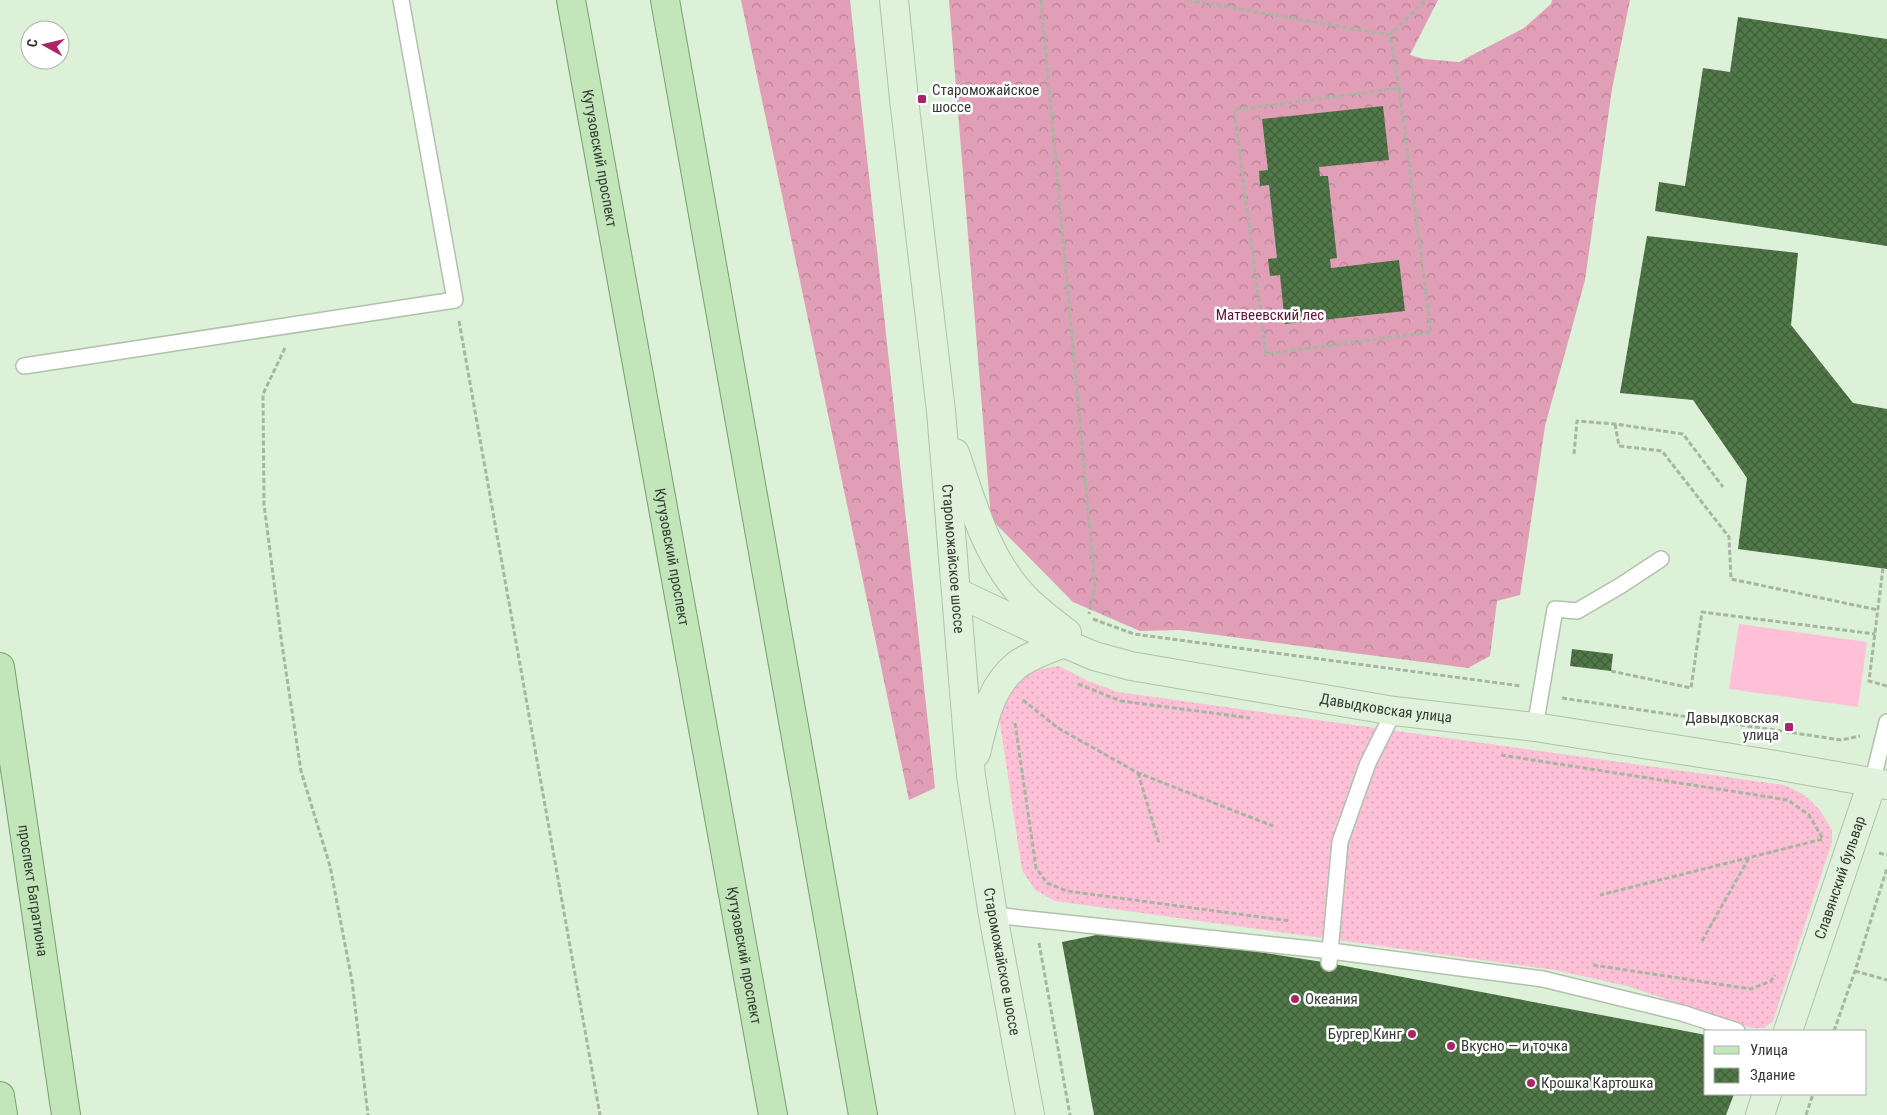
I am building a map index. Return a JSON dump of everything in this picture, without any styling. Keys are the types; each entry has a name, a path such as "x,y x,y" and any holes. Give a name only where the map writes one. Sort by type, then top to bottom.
{"main road":[{"name":"Кутузовский проспект","path":"571,0 773,1115"},
{"path":"665,0 863,1115"},
{"name":"проспект Багратиона","path":"0,668 66,1115"},
{"path":"0,1096 3,1115"}],"street":[{"name":"Староможайское шоссе","path":"894,0 941,411 971,776 993,915 1030,1115"},
{"path":"941,411 972,503 989,546 1007,576 1025,599 1094,656"},
{"name":"Давыдковская улица","path":"956,592 1094,656 1131,666 1394,711 1535,726 1770,764 1879,784"},
{"path":"971,776 984,719 994,690 1018,664 1064,643"},
{"name":"Славянский бульвар","path":"1788,1030 1879,784"},
{"path":"1760,1115 1767,1095"}],"lane":[{"path":"24,366 455,300 401,0"},
{"path":"1535,726 1555,608 1578,611 1661,559"},
{"path":"1330,957 1340,842 1368,763 1394,711"},
{"name":"Славянский бульвар","path":"1879,784 1883,741 1887,722"},
{"path":"993,915 1330,957 1543,979 1682,1013 1734,1030"}],"path":[{"path":"1041,0 1094,587 1088,617 1134,634 1526,687 1540,695 1841,740 1861,736 1883,741"},
{"path":"1187,0 1390,34"},
{"path":"1390,34 1425,0"},
{"path":"1390,34 1399,88 1431,332 1266,354 1234,110 1399,88"},
{"path":"455,300 600,1115"},
{"path":"298,323 263,394 264,504 282,645 301,771 330,866 352,981 368,1115"},
{"path":"1574,454 1578,421 1615,424 1683,434 1723,487"},
{"path":"1615,424 1619,446 1662,451 1729,537 1731,579 1878,610"},
{"path":"1883,568 1869,681 1887,686"},
{"path":"1611,671 1691,688 1702,612 1875,634"},
{"path":"1073,681 1121,701 1257,719"},
{"path":"1022,698 1058,728 1138,774 1273,826"},
{"path":"1013,714 1036,868 1047,883 1067,891 1332,927"},
{"path":"1499,754 1788,800 1809,815 1823,839 1820,849"},
{"path":"1138,774 1158,843"},
{"path":"1600,895 1823,839"},
{"path":"1878,853 1887,855"},
{"path":"1702,941 1749,858"},
{"path":"1834,1030 1887,868"},
{"path":"1034,919 1070,1115"},
{"path":"1586,964 1751,989 1771,980 1779,968"},
{"path":"1855,970 1887,980"},
{"path":"1806,1115 1813,1095"}],"shaded area":[{"path":"1739,624 1867,642 1858,707 1729,689"},
{"path":"1059,666 1088,681 1118,692 1784,785 1803,794 1819,809 1832,830 1832,842 1773,1021 1764,1028 1752,1028 1627,986 1555,970 1055,901 1035,890 1022,870 997,703 1029,671"}],"green space":[{"path":"741,0 850,0 935,788 909,800"},
{"name":"Матвеевский лес","path":"949,0 1438,0 1410,55 1424,59 1459,62 1524,28 1551,4 1552,0 1630,0 1612,89 1585,280 1545,426 1520,595 1497,601 1490,656 1468,668 1180,630 1140,631 1073,602 991,519"}],"building":[{"path":"1738,17 1887,39 1887,246 1655,211 1659,182 1685,186 1703,68 1730,72"},
{"path":"1383,106 1389,160 1319,167 1320,176 1328,176 1337,258 1330,259 1331,268 1399,260 1405,311 1285,324 1280,275 1270,276 1268,259 1277,258 1269,185 1260,186 1259,171 1268,170 1262,119"},
{"path":"1647,236 1798,253 1791,325 1853,403 1887,409 1887,569 1738,549 1747,478 1693,400 1620,393"},
{"path":"1572,649 1613,654 1611,671 1570,666"},
{"name":"Океания","path":"1121,930 1329,963 1704,1035 1704,1095 1734,1095 1726,1115 1094,1115 1062,942"}],"place":[{"name":"Староможайское шоссе","path":"922,99"},
{"name":"Давыдковская улица","path":"1789,727"},
{"name":"Океания","path":"1295,999"},
{"name":"Бургер Кинг","path":"1412,1034"},
{"name":"Вкусно — и точка","path":"1451,1046"},
{"name":"Крошка Картошка","path":"1531,1083"}]}
